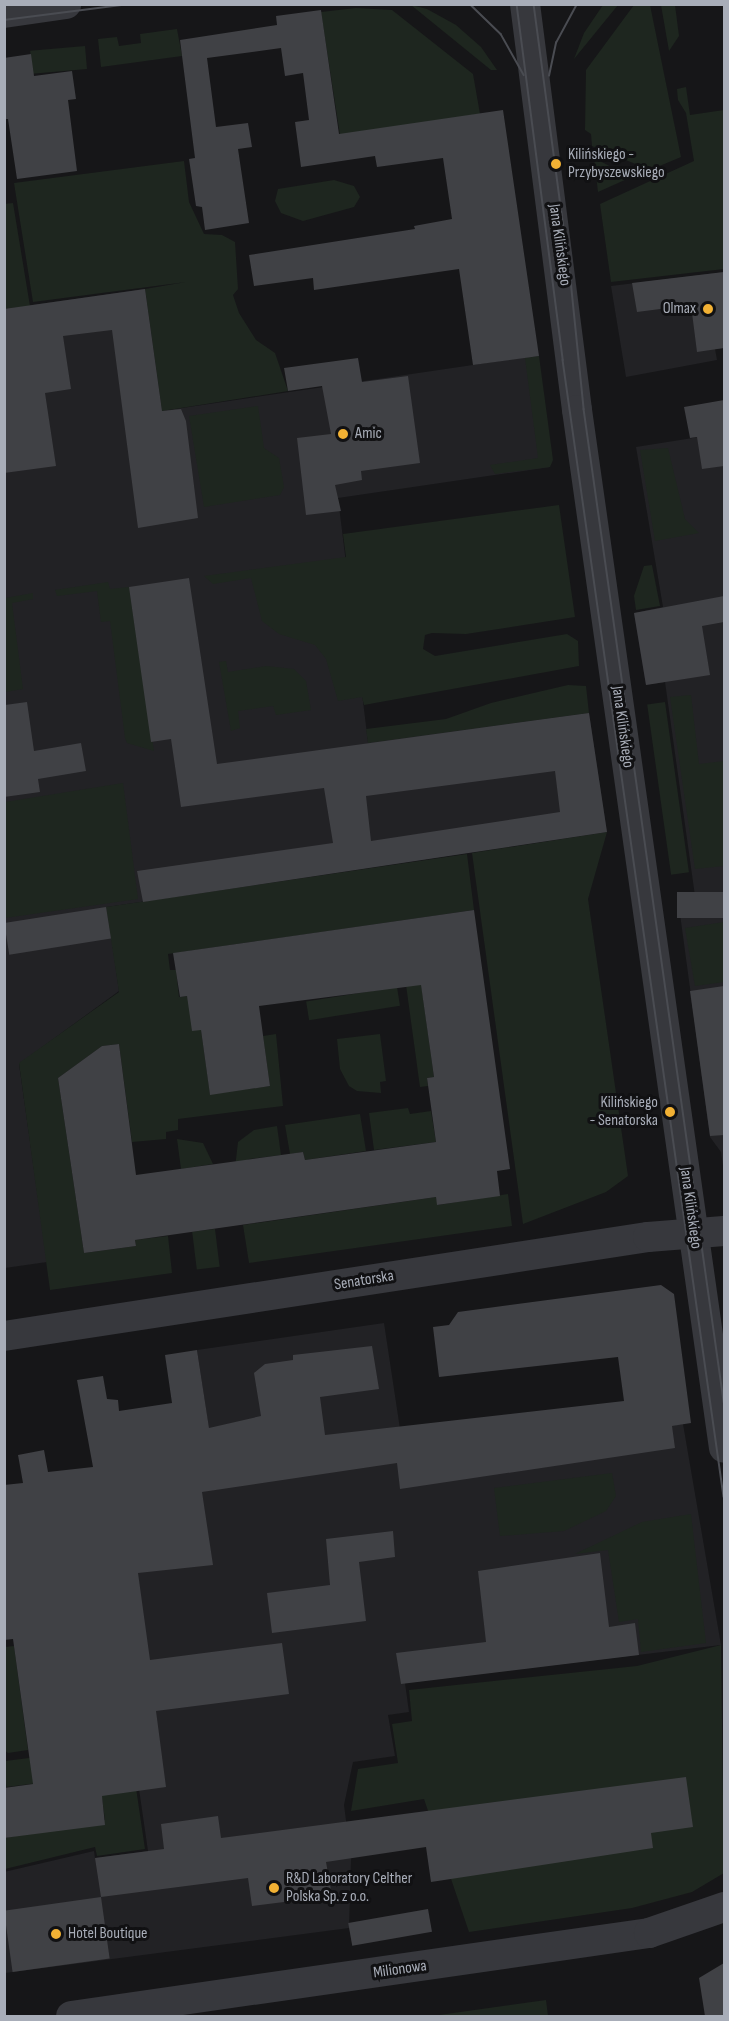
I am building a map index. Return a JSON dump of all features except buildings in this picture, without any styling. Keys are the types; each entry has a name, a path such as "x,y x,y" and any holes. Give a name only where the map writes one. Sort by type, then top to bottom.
{"street":[{"path":"4,13 66,4"},
{"name":"Jana Kilińskiego","path":"525,4 565,291 577,410 724,1448"},
{"name":"Senatorska","path":"4,1336 694,1233 724,1231"},
{"name":"Milionowa","path":"71,2016 649,1933 724,1907"}],"shaded area":[{"path":"411,5 427,9 456,25 481,47 497,70 491,70"},
{"path":"603,5 618,5 574,59 584,33"},
{"path":"634,5 650,5 681,157 650,170 592,146 591,134 585,130 586,70"},
{"path":"661,5 675,5 679,36 669,51"},
{"path":"356,8 392,10 473,74 480,114 340,135 321,12"},
{"path":"177,29 182,56 101,67 98,39 117,37 119,46 141,43 140,34"},
{"path":"85,46 87,69 32,74 30,51"},
{"path":"686,87 690,115 724,110 724,269 611,282 600,204 694,161 686,113 678,100 677,89"},
{"path":"594,158 627,175 627,179 598,192"},
{"path":"184,161 189,202 204,234 222,235 235,242 238,289 233,295 239,313 256,340 275,353 288,391 162,411 145,289 186,282 33,302 14,183"},
{"path":"334,180 354,186 360,197 354,207 303,221 281,213 275,201 278,189"},
{"path":"13,203 30,306 4,309 4,204"},
{"path":"724,272 724,348 715,349 717,360 626,377 611,286"},
{"path":"145,289 162,411 533,356 550,467 338,498 368,742 589,713 607,832 107,907 119,991 19,1064 47,1262 5,1268 4,309"},
{"path":"539,356 553,460 550,467 495,474 490,465 538,458 525,358"},
{"path":"258,406 264,448 279,458 284,487 280,495 204,507 189,416"},
{"path":"724,433 724,1173 721,1152 710,1137 678,899 695,896 665,682 646,685 634,613 663,607 636,447"},
{"path":"668,448 685,519 699,533 655,541 640,450"},
{"path":"559,505 575,617 466,634 432,633 425,635 423,649 435,656 567,634 578,641 579,666 364,705 362,697 338,701 326,659 315,645 279,634 262,621 251,578 213,584 204,576 346,557 343,534"},
{"path":"652,565 660,606 636,610 634,596 644,566"},
{"path":"108,582 110,589 129,587 154,751 127,743 125,738 110,621 101,622 97,591 57,596 55,590"},
{"path":"33,593 33,599 12,603 23,689 5,692 5,598"},
{"path":"226,661 228,672 266,666 294,669 306,681 311,710 276,715 273,706 238,711 240,728 231,731 219,662"},
{"path":"568,685 586,686 589,713 368,743 366,729 446,719 491,703"},
{"path":"691,695 699,764 724,761 724,866 695,869 670,697"},
{"path":"665,702 689,872 671,875 647,705"},
{"path":"123,783 138,899 5,918 5,802"},
{"path":"607,832 588,899 628,1176 606,1192 523,1224 472,853"},
{"path":"467,854 474,910 168,954 170,970 176,970 179,997 187,996 201,1030 210,1094 270,1086 263,1036 276,1034 283,1106 178,1119 178,1130 166,1132 166,1139 132,1142 119,1044 102,1046 58,1078 84,1253 136,1246 135,1240 168,1236 172,1273 50,1290 19,1063 119,992 106,907"},
{"path":"724,922 724,982 695,986 685,928"},
{"path":"421,983 434,1077 427,1078 428,1086 420,1087 406,985"},
{"path":"397,987 400,1006 309,1020 306,1001"},
{"path":"380,1034 386,1081 380,1082 381,1093 357,1091 349,1086 340,1069 337,1039"},
{"path":"408,1108 410,1114 431,1111 436,1142 374,1150 369,1113"},
{"path":"360,1114 366,1151 305,1160 303,1152 290,1154 285,1125"},
{"path":"277,1126 281,1155 249,1159 235,1168 238,1142 254,1130"},
{"path":"177,1139 203,1143 213,1164 181,1169"},
{"path":"508,1194 512,1226 249,1263 243,1225 436,1197 438,1205"},
{"path":"215,1229 220,1267 197,1270 192,1232"},
{"path":"384,1323 405,1462 683,1424 721,1645 405,1683 409,1712 388,1715 395,1756 353,1762 344,1805 351,1859 349,1928 5,1973 4,1872 94,1851 95,1858 148,1851 98,1507 218,1489 197,1350"},
{"path":"612,1473 616,1496 606,1511 564,1531 500,1536 494,1488"},
{"path":"95,1509 145,1849 97,1856 95,1847 5,1869 4,1838 105,1820 68,1549"},
{"path":"691,1514 706,1643 641,1652 638,1619 619,1622 608,1550 575,1554 642,1522"},
{"path":"721,1645 724,1873 692,1892 632,1908 469,1932 424,1799 351,1811 358,1769 398,1763 392,1724 412,1721 409,1690 637,1666"},
{"path":"14,1646 28,1750 8,1753 4,1750 5,1647"},
{"path":"37,1757 40,1783 6,1787 4,1761"},
{"path":"546,2000 548,2016 432,2016"}],"tram line":[{"path":"4,20 129,4"},
{"path":"470,4 501,34 524,75"},
{"path":"517,4 563,360 724,1497"},
{"path":"534,4 571,280 584,409 724,1402"},
{"path":"549,76 556,43 577,4"}],"place":[{"name":"Kilińskiego - Przybyszewskiego","path":"556,164"},
{"name":"Olmax","path":"708,309"},
{"name":"Amic","path":"343,434"},
{"name":"Kilińskiego - Senatorska","path":"670,1112"},
{"name":"R&D Laboratory Celther Polska Sp. z o.o.","path":"274,1888"},
{"name":"Hotel Boutique","path":"56,1934"}]}
